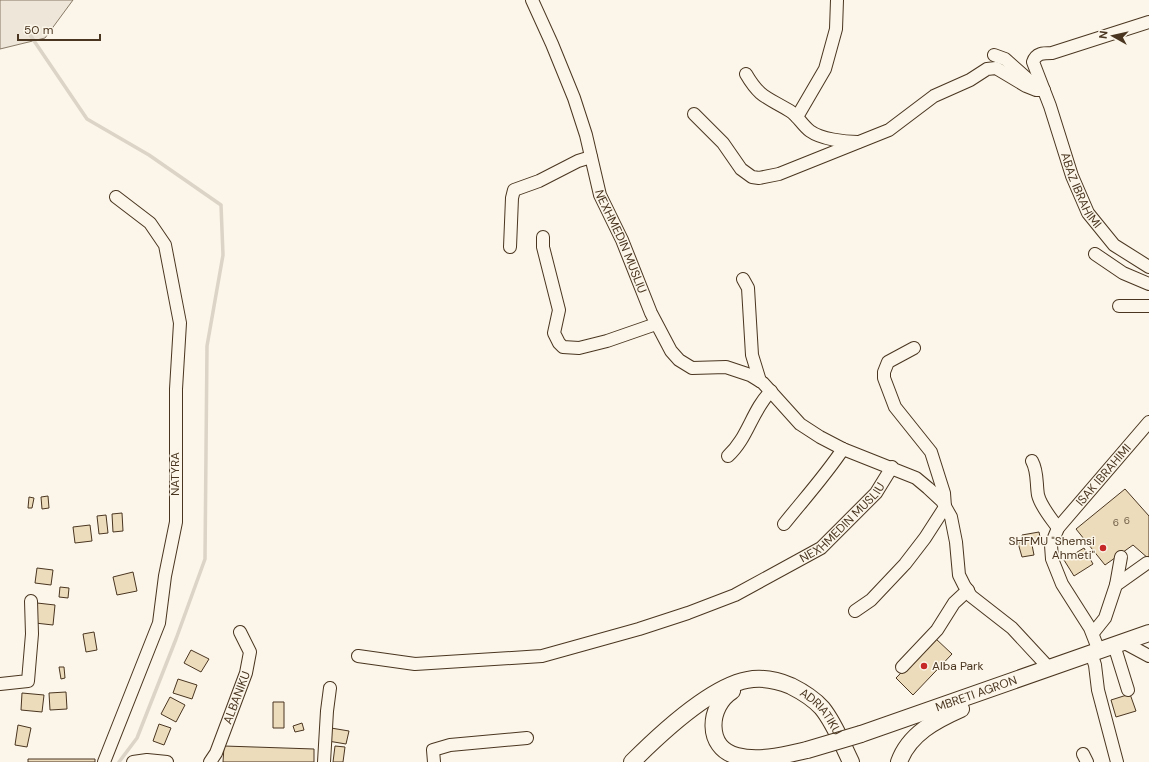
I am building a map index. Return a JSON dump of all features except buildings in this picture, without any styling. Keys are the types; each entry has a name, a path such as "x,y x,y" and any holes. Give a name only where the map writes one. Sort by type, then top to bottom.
{"main road":[{"name":"MBRETI AGRON","path":"807,750 861,734 1149,634"},
{"name":"ADRIATIKU","path":"632,762 667,728 722,690 746,680 760,678 774,680 811,696 823,709 835,728 851,762"},
{"path":"774,680 765,683 747,685 726,695 720,702 713,719 716,736 721,746 730,753 744,758 766,758 807,750"},
{"path":"899,762 906,748 918,734 948,714 994,697 1000,686"},
{"path":"764,762 807,750"}],"street":[{"name":"NEXHMEDIN MUSLIU","path":"532,0 574,98 600,195 622,240 656,324 672,351 679,360 692,368 726,367 750,375 760,381 771,391 800,424 843,449 892,467 916,478 928,488 945,507 951,517 956,542 959,575 971,596 1012,628 1050,669"},
{"path":"797,117 825,69 836,29 837,0"},
{"name":"ABAZ IBRAHIMI","path":"1149,22 1052,53 1038,55 1033,62 1044,90 1072,176 1088,213 1114,245 1149,267"},
{"path":"994,55 1005,59 1030,82 1044,90"},
{"path":"694,114 723,143 741,168 752,177 759,178 779,174 889,130 934,96 970,80 987,69 996,68 1026,86 1036,90 1044,90"},
{"path":"746,74 759,93 797,117 811,132 850,142 861,142"},
{"path":"510,247 512,198 514,190 539,181 578,161 591,157"},
{"name":"NATYRA","path":"104,762 160,623 165,576 176,522 176,389 180,324 165,245 150,223 116,198"},
{"path":"543,237 543,247 559,310 554,333 559,343 563,346 579,348 607,341 656,324"},
{"path":"1095,254 1123,273 1149,284"},
{"path":"743,280 748,288 752,355 760,381"},
{"path":"1119,306 1149,306"},
{"name":"NEXHMEDIN MUSLIU","path":"914,348 888,362 884,372 884,378 895,407 931,452 944,493 945,507"},
{"path":"728,456 744,435 759,405 771,391"},
{"name":"ISAK IBRAHIMI","path":"1095,652 1093,633 1062,584 1052,559 1051,545 1058,528 1149,422"},
{"path":"784,524 804,498 819,482 843,449"},
{"path":"1032,461 1037,473 1038,495 1041,503 1058,528"},
{"name":"NEXHMEDIN MUSLIU","path":"358,656 415,664 542,656 639,629 688,613 735,595 784,570 821,548 876,493 892,467"},
{"path":"855,611 871,600 905,564 925,538 945,507"},
{"path":"1093,633 1106,618 1116,585 1121,557"},
{"path":"1116,585 1147,563"},
{"path":"902,667 937,630 954,603 968,590"},
{"path":"0,684 28,681 32,634 31,602"},
{"name":"ALBANIKU","path":"210,762 216,753 246,673 250,652 240,632"},
{"path":"1119,644 1149,656"},
{"path":"1119,644 1128,690"},
{"path":"1095,652 1098,690 1117,762"},
{"path":"324,762 330,688"},
{"path":"434,762 433,750 450,744 527,738"},
{"path":"133,762 147,760 167,762"}],"shaded area":[{"path":"0,0 73,0 45,38 0,49"}],"waterway":[{"path":"26,29 87,119 149,155 221,205 223,255 207,346 205,559 176,639 137,738 119,762"}],"place":[{"name":"SHFMU \"Shemsi Ahmeti\"","path":"1103,548"},
{"name":"Alba Park","path":"924,666"}]}
